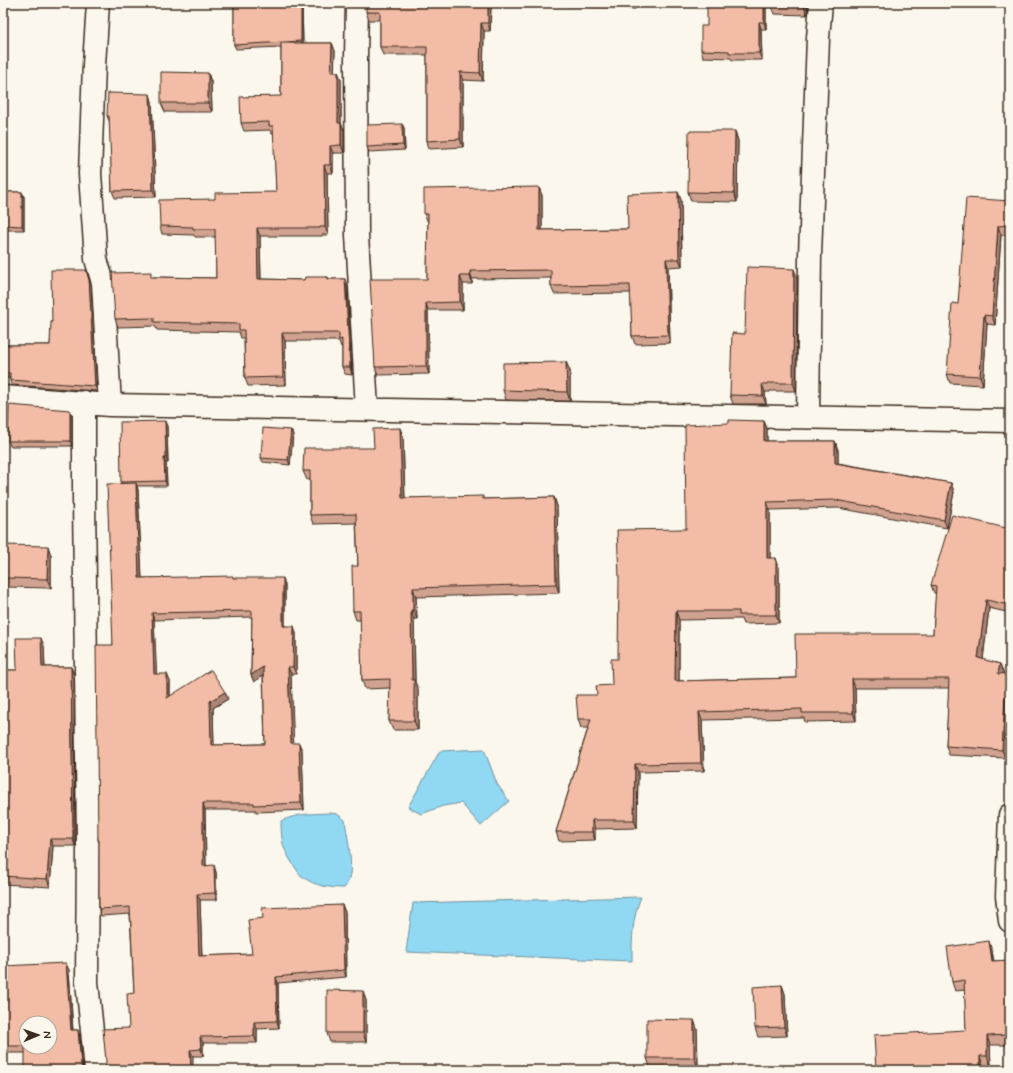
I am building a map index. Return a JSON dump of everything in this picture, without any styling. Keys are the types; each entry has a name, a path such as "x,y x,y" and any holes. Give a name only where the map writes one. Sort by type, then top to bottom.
{"street":[{"path":"98,3 90,174 96,259 103,283 110,405"},
{"path":"357,3 356,58 358,235 366,409"},
{"path":"808,417 810,255 818,38 821,3"},
{"path":"3,397 110,405 1010,421"},
{"path":"84,402 88,843 87,982 96,1070"},
{"path":"1010,815 1007,896 1010,921"}],"water":[{"path":"484,749 497,784 509,801 481,826 461,803 443,806 421,814 408,807 440,751"},
{"path":"337,814 345,820 351,866 348,882 344,888 328,887 312,883 307,880 299,873 288,856 282,840 281,821 299,815"},
{"path":"641,897 634,921 632,961 406,952 413,903"}],"building":[{"path":"234,3 301,3 301,41 234,45"},
{"path":"366,3 488,3 488,23 481,23 480,73 460,72 460,139 427,141 427,47 380,47 380,12 366,12"},
{"path":"707,3 764,3 764,22 759,22 759,53 729,53 729,51 701,50 701,26 707,26"},
{"path":"771,3 804,3 804,6 771,5"},
{"path":"281,43 332,43 331,72 338,72 338,123 341,123 341,145 330,146 330,165 324,165 325,227 257,228 258,279 304,280 305,277 328,277 328,279 345,279 350,367 342,367 342,339 339,340 339,333 282,333 283,377 245,378 244,330 239,330 239,324 154,322 154,318 115,319 112,273 151,272 151,277 216,278 215,229 160,226 159,200 215,199 215,193 276,192 273,126 269,126 269,122 241,123 240,97 281,96"},
{"path":"161,72 208,73 208,103 161,103"},
{"path":"108,93 150,94 153,190 112,191 109,116 107,116"},
{"path":"402,124 403,145 367,147 367,125"},
{"path":"689,131 735,131 734,193 688,192"},
{"path":"539,187 539,230 628,229 627,194 678,192 679,259 666,259 668,335 632,336 630,285 551,286 551,270 470,271 470,276 460,276 460,302 426,303 426,366 375,367 370,279 427,279 428,214 424,214 424,189"},
{"path":"3,192 22,192 22,226 3,225"},
{"path":"966,198 1010,201 1010,225 998,226 992,316 984,315 980,376 947,374 952,303 958,304"},
{"path":"747,267 794,269 793,383 762,384 763,396 730,395 732,333 745,334"},
{"path":"51,270 86,270 89,280 95,386 10,380 10,373 3,373 3,345 50,345 52,322"},
{"path":"566,362 567,392 503,390 503,363"},
{"path":"9,405 70,410 70,441 8,441"},
{"path":"729,420 764,421 764,441 835,441 835,463 951,483 944,520 835,500 767,502 767,558 776,558 776,615 739,615 739,611 676,611 675,681 796,678 795,634 933,634 936,586 931,585 952,515 1010,529 1010,605 986,600 978,658 1000,664 998,674 1010,673 1010,697 1005,697 1002,750 946,746 949,679 852,679 853,713 802,713 802,709 699,712 701,763 635,764 634,820 592,820 592,832 556,832 591,719 578,719 576,695 597,695 596,686 612,685 611,659 618,659 619,578 617,530 686,529 685,425 729,423"},
{"path":"165,421 165,481 121,482 120,422"},
{"path":"263,428 291,430 288,460 261,458"},
{"path":"400,428 402,498 483,496 483,499 554,497 556,584 413,588 413,610 411,610 414,721 389,721 390,679 362,680 360,611 353,611 352,566 358,566 356,514 310,515 310,471 303,471 304,448 374,448 373,429"},
{"path":"1010,428 1010,464 1006,464 1009,429"},
{"path":"136,483 139,578 233,576 233,578 283,578 283,626 294,626 293,667 288,667 291,743 299,743 301,803 254,805 254,803 203,803 203,866 214,865 215,893 197,894 199,956 252,954 248,920 263,918 262,908 342,905 344,970 276,977 277,1021 254,1022 254,1036 200,1037 201,1049 190,1050 191,1070 103,1070 105,1069 106,1062 103,1029 129,1028 127,994 134,993 130,907 99,909 96,645 113,645 107,484","holes":["252,611 251,675 263,667 265,744 211,745 210,701 225,692 211,670 167,698 167,674 154,674 152,613"]},
{"path":"3,545 48,546 47,579 3,578"},
{"path":"16,638 41,638 42,667 71,667 73,839 50,839 47,879 3,876 3,670 17,670"},
{"path":"989,941 992,961 1010,960 1010,1035 987,1036 987,1056 980,1056 980,1070 920,1070 920,1068 876,1070 874,1035 966,1030 964,980 952,982 947,947"},
{"path":"66,963 71,1030 78,1030 81,1065 83,1070 25,1070 25,1055 58,1055 58,1015 18,1015 18,1046 3,1046 3,966"},
{"path":"782,985 784,1027 755,1028 753,987"},
{"path":"327,990 363,991 363,1033 327,1033"},
{"path":"647,1019 694,1020 694,1058 647,1058"}]}
